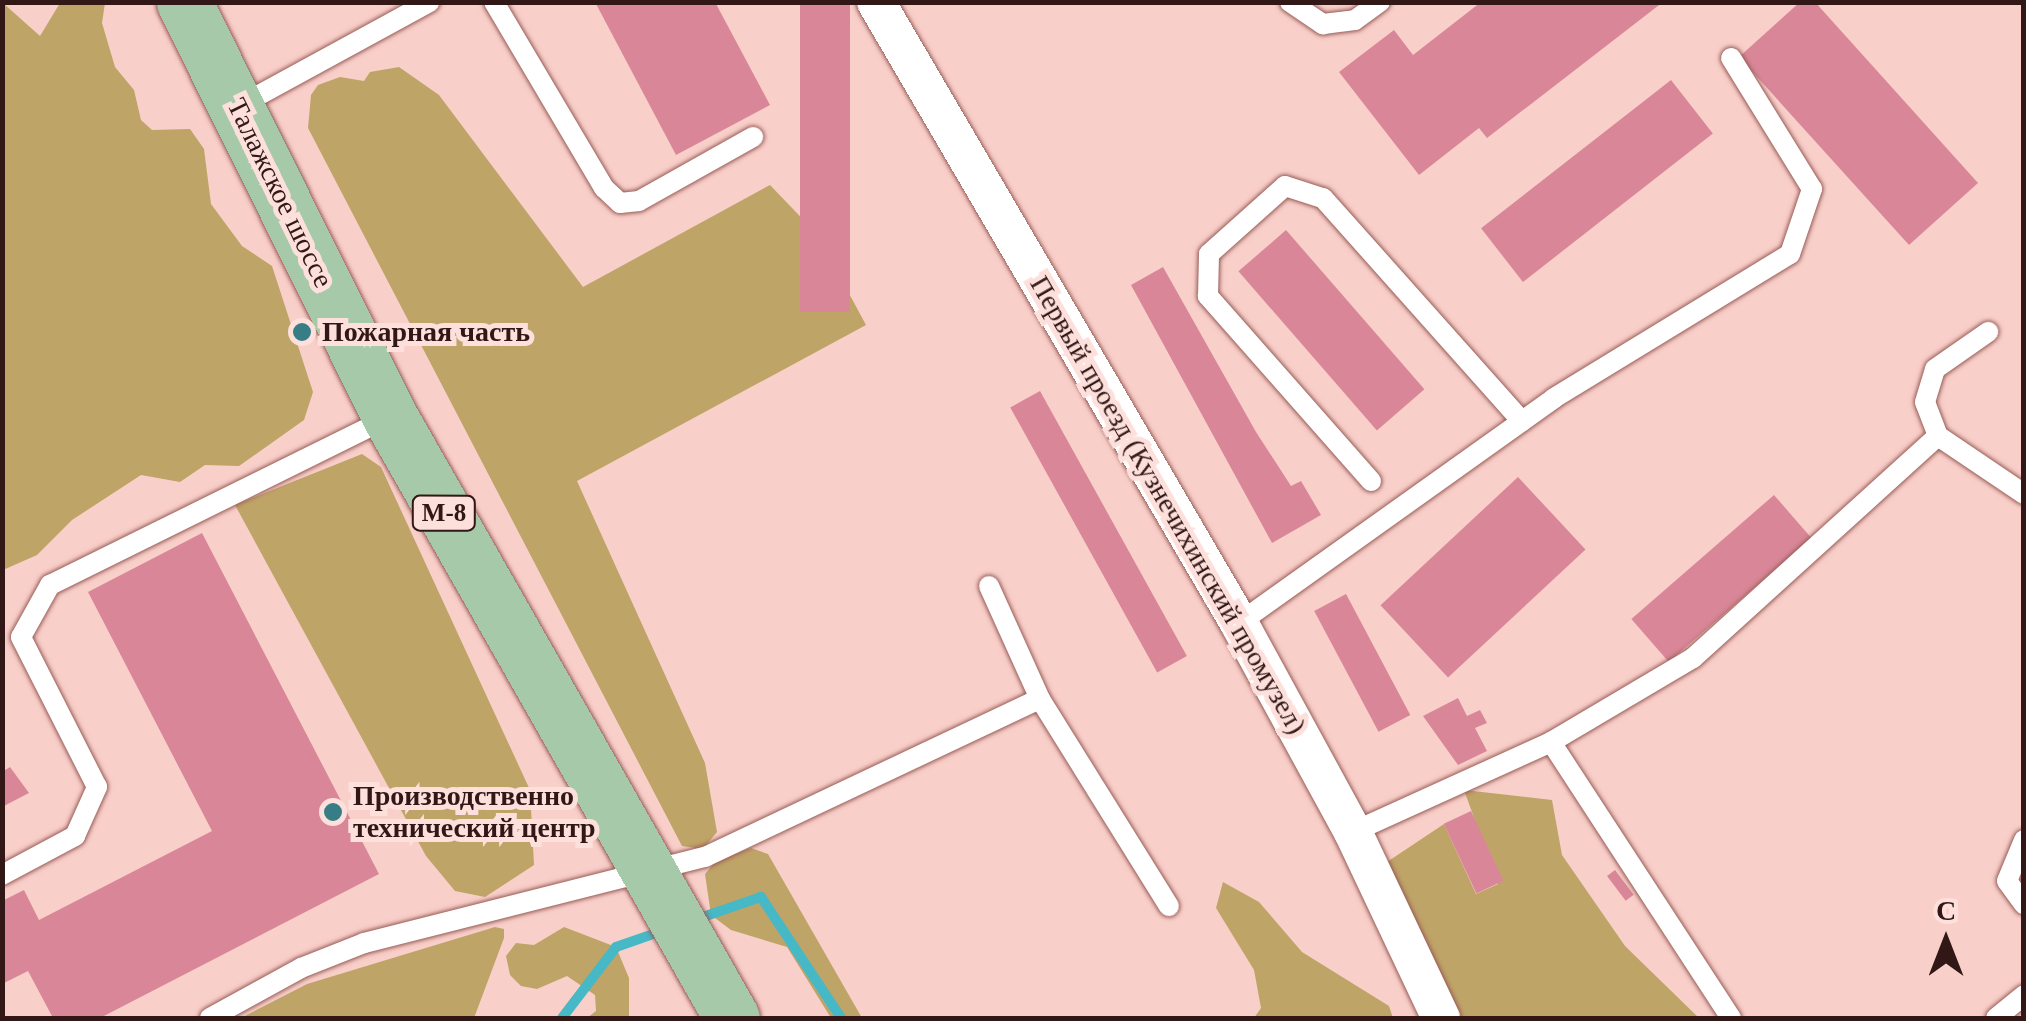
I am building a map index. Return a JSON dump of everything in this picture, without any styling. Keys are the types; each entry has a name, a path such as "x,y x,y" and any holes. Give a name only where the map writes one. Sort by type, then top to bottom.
{"main road":[{"name":"Талажское шоссе","path":"184,2 390,417 673,920"},
{"name":"М-8","path":"673,920 700,1018"},
{"name":"М-8","path":"673,920 732,1018"}],"street":[{"name":"Первый проезд (Кузнечихинский промузел)","path":"876,2 1239,622 1353,832 1441,1018"}],"lane":[{"path":"237,107 430,2"},
{"path":"494,2 604,188 620,203 639,201 753,137"},
{"path":"1290,2 1323,24 1355,20 1380,2"},
{"path":"1239,622 1522,422 1790,254 1812,189 1731,58"},
{"path":"1371,481 1208,296 1210,254 1285,186 1323,198 1522,422"},
{"path":"1988,332 1935,370 1925,402 1938,436 2024,494"},
{"path":"2,874 74,836 97,788 21,637 50,585 390,417"},
{"path":"1353,832 1551,742 1693,658 1938,436"},
{"path":"989,586 1040,699 1169,906"},
{"path":"210,1018 301,968 364,944 673,920 705,857 1040,699"},
{"path":"1551,742 1731,1018"},
{"path":"2024,840 2007,881 2024,904"},
{"path":"1996,1018 2024,996"}],"shaded area":[{"path":"3,3 40,36 60,3 105,3 102,23 115,67 134,90 141,120 152,130 190,129 204,149 211,204 242,246 272,266 313,392 304,420 239,466 205,465 180,482 141,475 72,520 37,555 3,570"},
{"path":"399,67 439,95 583,287 770,185 817,234 866,325 577,481 705,763 717,832 703,849 682,846 308,128 311,95 318,85 340,77 364,81 370,72"},
{"path":"362,454 381,467 530,790 534,865 485,897 455,891 426,856 235,505"},
{"path":"1464,790 1552,800 1562,855 1625,946 1699,1018 1451,1018 1387,862 1444,824 1476,894 1498,884"},
{"path":"751,848 768,854 862,1018 831,1018 787,947 731,930 711,915 705,874 716,861"},
{"path":"1223,882 1259,902 1302,952 1389,1006 1393,1018 1254,1018 1261,1008 1254,970 1216,908"},
{"path":"495,927 504,929 504,938 474,1018 241,1018 307,984"},
{"path":"564,927 616,947 629,978 629,1018 587,1018 596,1011 595,995 567,976 537,989 521,986 510,975 506,956 516,943 534,945"}],"building":[{"path":"595,2 715,2 770,105 676,155"},
{"path":"800,2 850,2 850,312 800,312"},
{"path":"1481,2 1663,2 1487,138 1479,128 1419,175 1339,72 1394,30 1413,55"},
{"path":"1800,2 1815,2 1978,183 1909,245 1739,57"},
{"path":"1671,80 1713,134 1523,282 1481,228"},
{"path":"1286,230 1424,389 1377,431 1238,271"},
{"path":"1163,267 1256,432 1291,486 1301,481 1321,515 1272,543 1131,285"},
{"path":"1040,391 1187,656 1157,672 1010,407"},
{"path":"1518,477 1586,549 1448,678 1381,605"},
{"path":"1774,495 1811,538 1669,662 1631,619"},
{"path":"202,533 379,874 100,1018 53,1018 28,971 2,984 2,901 24,890 39,920 212,831 88,592"},
{"path":"1346,594 1410,715 1379,732 1314,611"},
{"path":"1458,698 1467,716 1480,710 1487,723 1475,728 1487,751 1458,765 1423,716"},
{"path":"10,767 29,793 2,807 2,772"},
{"path":"1471,811 1504,881 1476,893 1444,824"},
{"path":"1615,870 1634,895 1626,901 1607,876"}],"waterway":[{"path":"697,919 761,897 841,1018"},
{"path":"562,1018 616,947 662,931"}],"place":[{"name":"Пожарная часть","path":"302,332"},
{"name":"Производственно технический центр","path":"333,812"}]}
